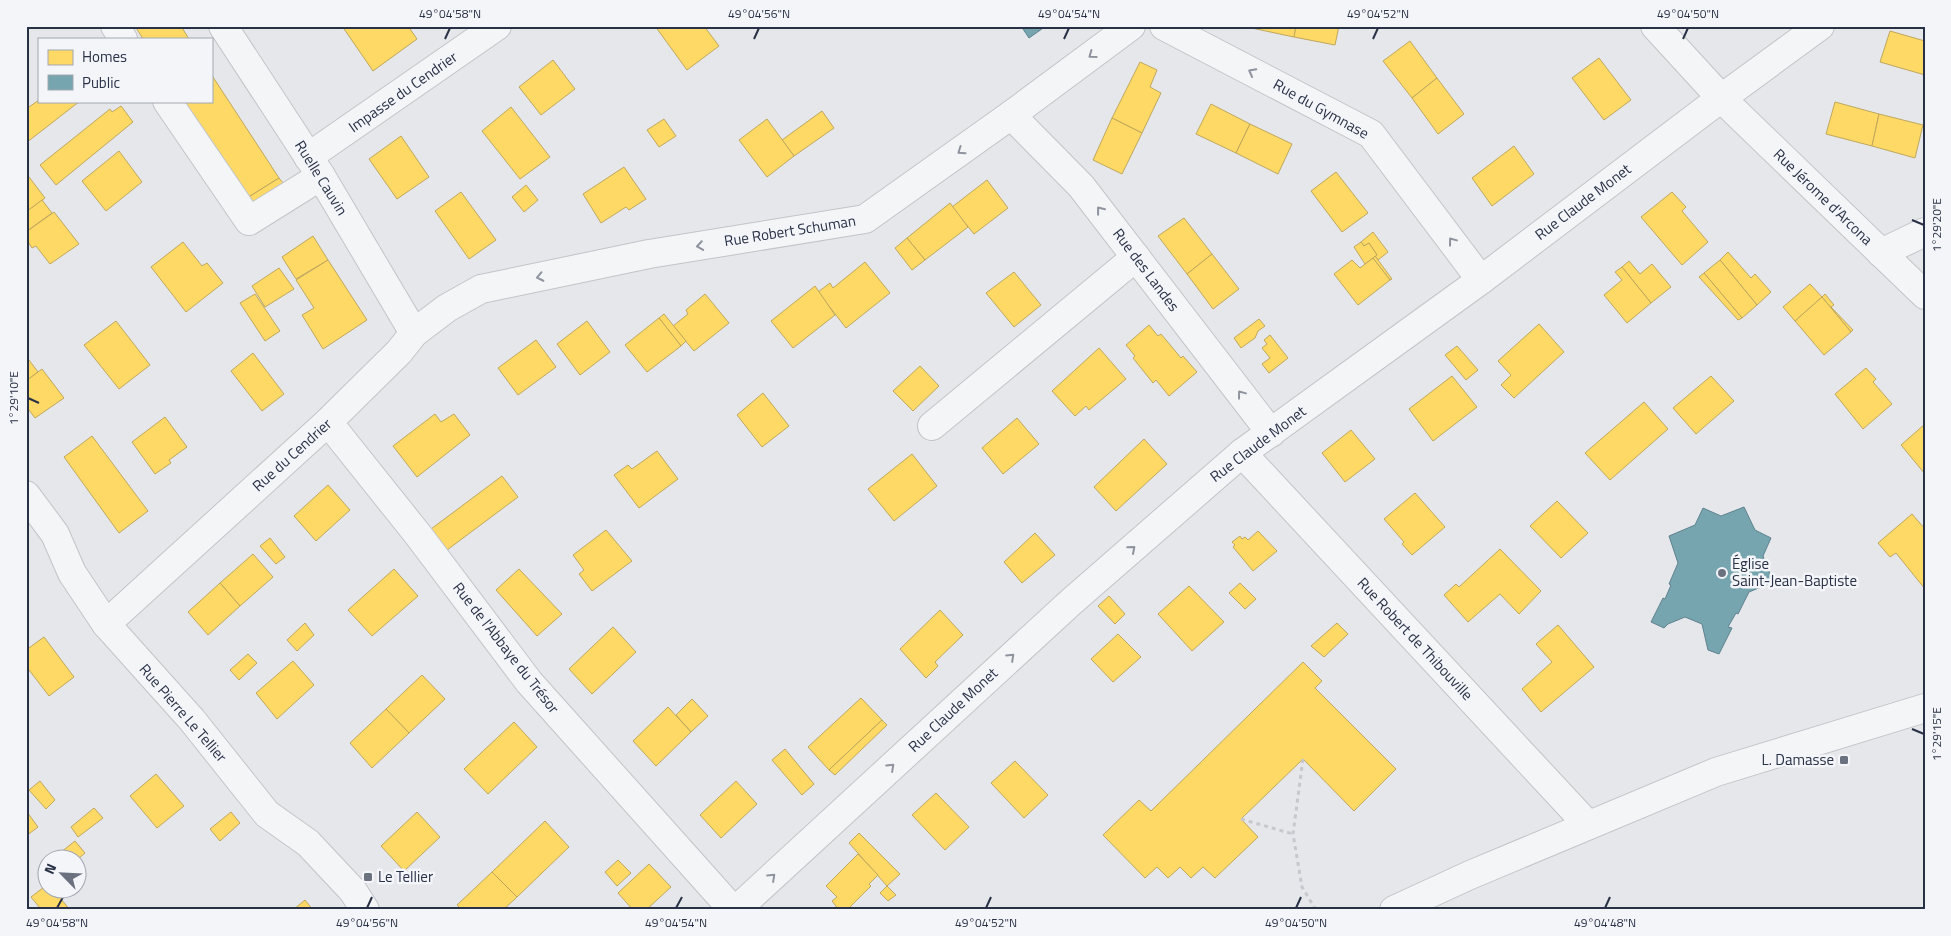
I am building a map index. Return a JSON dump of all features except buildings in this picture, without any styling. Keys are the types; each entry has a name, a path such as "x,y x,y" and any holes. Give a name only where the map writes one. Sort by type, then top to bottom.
{"street":[{"path":"115,26 122,38"},
{"name":"Ruelle Cauvin","path":"223,26 315,166 414,333"},
{"name":"Impasse du Cendrier","path":"167,102 249,221 315,166 497,26"},
{"name":"Rue Robert Schuman","path":"481,289 649,254 864,219 1011,115 1131,26"},
{"name":"Rue du Gymnase","path":"1164,26 1371,134 1481,280"},
{"name":"Rue Jérome d'Arcona","path":"1655,26 1722,99 1925,295"},
{"name":"Rue Claude Monet","path":"734,910 1071,602 1242,453 1481,280 1722,99 1796,36 1820,26"},
{"name":"Rue des Landes","path":"1011,115 1081,186 1271,433"},
{"path":"1881,253 1925,232"},
{"path":"932,426 1136,257"},
{"name":"Rue du Cendrier","path":"106,624 328,422 399,352 414,333 447,308 481,289"},
{"name":"Rue de l'Abbaye du Trésor","path":"328,422 419,536 529,682 734,910"},
{"name":"Rue Robert de Thibouville","path":"1242,453 1588,825"},
{"name":"Rue Pierre Le Tellier","path":"26,495 55,534 72,573 106,624 192,720 267,814 308,843 353,890 365,910"},
{"path":"1394,910 1470,875 1708,775 1925,708"}],"path":[{"path":"1303,759 1293,834 1302,887 1316,910"},
{"path":"1242,819 1293,834"}],"place":[{"name":"Église Saint-Jean-Baptiste","path":"1722,573"},
{"name":"L. Damasse","path":"1844,760"},
{"name":"Le Tellier","path":"368,877"}]}
